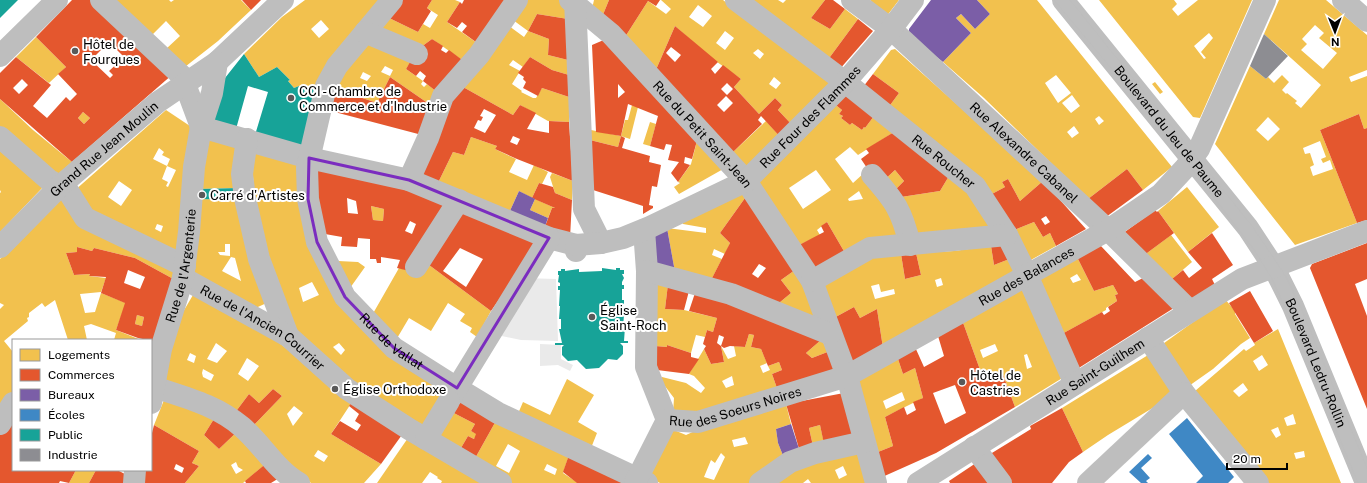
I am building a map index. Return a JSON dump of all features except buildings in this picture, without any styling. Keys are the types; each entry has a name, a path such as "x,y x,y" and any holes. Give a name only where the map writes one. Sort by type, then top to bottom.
{"street":[{"path":"0,56 57,0"},
{"path":"101,0 182,76 201,127"},
{"name":"Grand Rue Jean Moulin","path":"0,247 60,186 158,102 217,62 283,0"},
{"name":"Rue de Vallat","path":"392,0 337,66 326,86 307,168 308,199 317,242 345,297 394,348 453,395 498,413 639,482"},
{"path":"409,180 428,138 443,96 478,55 517,0"},
{"name":"Rue Roucher","path":"736,0 845,82 975,186 1007,235 1027,275 1075,384"},
{"name":"Rue Four des Flammes","path":"549,238 576,248 623,238 644,230 746,181 845,82 891,29 913,0"},
{"name":"Boulevard du Jeu de Paume","path":"1063,0 1278,264"},
{"name":"Rue des Balances","path":"847,376 1108,230 1161,194 1200,147 1265,0"},
{"path":"1343,0 1367,21"},
{"path":"574,1 584,209 587,218 601,243"},
{"name":"Rue du Petit Saint-Jean","path":"574,1 611,34 746,181 812,281 830,334 847,376 876,483"},
{"name":"Rue Alexandre Cabanel","path":"860,2 1108,230 1190,311"},
{"path":"365,32 417,54"},
{"path":"201,127 212,93 217,62"},
{"path":"201,127 309,158 409,180 549,238 426,439"},
{"name":"Rue de l'Argenterie","path":"152,397 161,349 184,272 194,167 201,127"},
{"name":"Rue de l'Ancien Courrier","path":"0,137 49,180 68,191 85,218 184,272 288,336 347,389 426,439 501,483"},
{"path":"247,140 242,174 245,198 259,259 288,336"},
{"path":"872,175 896,204 904,219 910,245"},
{"path":"416,267 460,200"},
{"path":"644,230 647,271 646,367 667,420"},
{"name":"Rue Saint-Guilhem","path":"918,483 1242,278 1367,232"},
{"path":"812,281 870,248 1007,235"},
{"name":"Boulevard Ledru-Rollin","path":"1278,264 1293,306 1366,483"},
{"path":"647,271 731,294 830,334"},
{"path":"1148,338 1184,393 1254,481"},
{"name":"Rue des Soeurs Noires","path":"639,482 667,420 698,422 847,376"},
{"path":"1088,483 1184,393"},
{"path":"152,397 217,408 243,428 272,459 299,483"},
{"path":"0,424 12,405"},
{"path":"760,483 790,462 815,453 864,442"},
{"path":"974,447 1000,483"},
{"path":"134,483 135,471"}],"highlighted area":[{"path":"309,158 409,180 549,238 457,388 394,348 345,297 317,242 308,199"}],"shaded area":[{"path":"524,278 556,279 558,341 521,340 492,334"},
{"path":"540,344 561,345 561,359 573,365 570,371 558,365 540,366"}],"tram line":[{"path":"1054,0 1152,117 1255,251 1272,279 1294,327 1358,483"},
{"path":"1070,0 1252,226 1285,275 1301,308 1367,468"}],"place":[{"name":"Hôtel de Fourques","path":"75,51"},
{"name":"CCI - Chambre de Commerce et d'Industrie","path":"291,98"},
{"name":"Carré d'Artistes","path":"202,195"},
{"name":"Église Saint-Roch","path":"592,317"},
{"name":"Hôtel de Castries","path":"962,382"},
{"name":"Église Orthodoxe","path":"335,389"}]}
